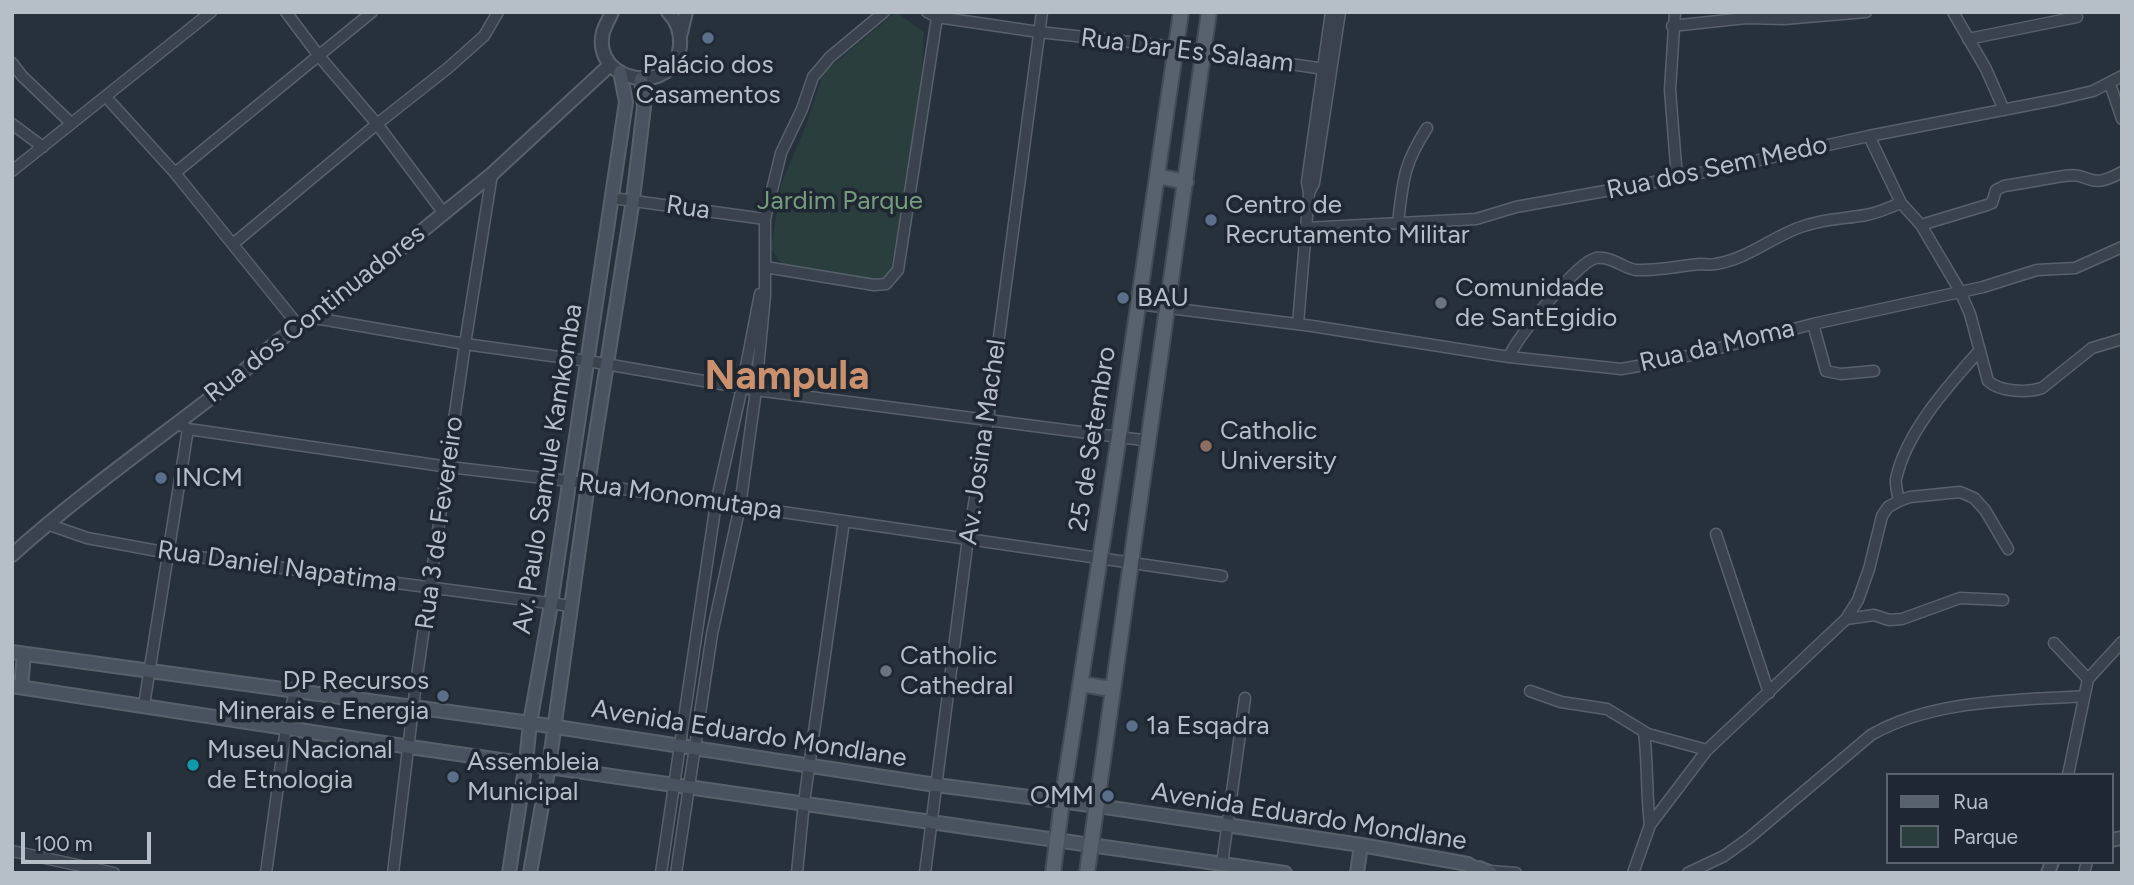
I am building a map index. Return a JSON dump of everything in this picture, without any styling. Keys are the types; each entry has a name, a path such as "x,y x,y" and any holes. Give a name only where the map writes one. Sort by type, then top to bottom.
{"main road":[{"name":"25 de Setembro","path":"1054,873 1062,801 1181,12"},
{"name":"25 de Setembro","path":"1087,873 1209,12"},
{"name":"Av. Paulo Samule Kamkomba","path":"509,873 626,102 615,69"},
{"name":"Av. Paulo Samule Kamkomba","path":"530,873 549,766 588,484 633,199 644,107 641,79"},
{"path":"1157,177 1186,182"},
{"path":"18,653 16,687 410,747 1285,873"},
{"name":"Avenida Eduardo Mondlane","path":"18,653 530,723 936,785 1227,825 1468,864 1472,871 1490,872"},
{"path":"1081,684 1111,689"},
{"path":"1357,873 1361,845"}],"street":[{"path":"12,171 211,12"},
{"path":"286,12 319,56 377,124 443,212"},
{"path":"175,173 372,12"},
{"path":"233,244 472,48 484,36 498,12"},
{"path":"612,12 603,32 603,46 615,69 641,79 662,74 672,68 679,55 685,12"},
{"path":"668,12 681,33"},
{"path":"676,873 712,634 740,506 756,390 763,331 765,219 781,153 802,109 813,77 830,57 884,12"},
{"name":"Av. Josina Machel","path":"925,873 1042,12"},
{"path":"1298,324 1309,193 1314,183 1331,12"},
{"path":"1327,69 1340,12"},
{"path":"1675,12 1670,90 1677,178"},
{"path":"1672,26 1746,18 1784,19 1866,12"},
{"path":"1953,12 1986,69 2004,110"},
{"path":"765,267 874,285 886,284 898,270 932,15"},
{"name":"Rua Dar Es Salaam","path":"932,15 1039,32 1176,47 1327,69"},
{"path":"1968,39 2077,17"},
{"path":"12,63 71,123"},
{"name":"Rua dos Continuadores","path":"12,555 47,524 182,426 298,326 315,318 492,174 615,69"},
{"name":"Rua dos Sem Medo","path":"1306,228 1476,219 1516,207 1677,178 1869,136 2082,94 2110,84 2122,76"},
{"path":"2110,84 2122,119"},
{"path":"106,97 175,173 298,326"},
{"path":"12,124 43,147"},
{"path":"1398,223 1406,166 1427,128"},
{"path":"1869,136 1901,203 1921,225 1960,291 1970,314 1988,381 1994,386 2032,391 2042,388 2092,348 2122,340"},
{"path":"1921,225 1992,203 1996,190 2004,186 2067,175 2092,182 2106,181 2122,172"},
{"name":"Rua 3 de Fevereiro","path":"393,873 430,589 492,174"},
{"name":"Rua","path":"612,198 765,219"},
{"path":"1509,357 1514,345 1541,310 1583,266 1596,258 1620,262 1632,270 1716,264 1738,257 1796,228 1841,216 1867,215 1901,203"},
{"name":"Rua da Moma","path":"1138,304 1298,324 1509,357 1621,369 1672,360 1813,324 2002,282 2037,270 2075,268 2122,247"},
{"path":"661,873 716,503 765,267"},
{"path":"315,318 756,390 1150,440"},
{"path":"1813,324 1826,371 1841,374 1874,371"},
{"path":"1899,501 1896,481 1910,445 1941,395 1979,351"},
{"path":"144,705 169,553 182,426"},
{"name":"Rua Monomutapa","path":"182,426 449,467 569,481 1222,576"},
{"path":"1633,873 1650,825 1707,750 1846,620 1858,600 1882,516 1888,507 1910,496 1960,492 1974,498 1985,510 2008,549"},
{"path":"797,873 804,802 844,521"},
{"name":"Rua Daniel Napatima","path":"47,524 87,538 169,553 571,606"},
{"path":"1716,534 1769,693"},
{"path":"1846,620 1874,615 1889,620 1902,619 1960,598 2003,600"},
{"path":"696,632 712,634"},
{"path":"2068,773 2088,679 2122,642"},
{"path":"2054,643 2088,679"},
{"path":"688,684 704,686"},
{"path":"1530,691 1561,702 1607,709 1644,732 1707,750"},
{"path":"266,873 286,727 295,692"},
{"path":"1688,873 1724,856 1741,844 1871,735 1893,722 1980,703 2084,696"},
{"path":"1222,864 1245,698"},
{"path":"1644,732 1650,825"},
{"path":"12,851 114,873"},
{"path":"1490,872 1516,873"}],"green space":[{"name":"Jardim Parque","path":"896,12 924,32 921,83 891,270 881,280 848,277 781,263 771,249 781,185 807,123 824,72"}],"place":[{"name":"Palácio dos Casamentos","path":"708,38"},
{"name":"Centro de Recrutamento Militar","path":"1211,220"},
{"name":"BAU","path":"1123,298"},
{"name":"Comunidade de SantEgidio","path":"1441,303"},
{"name":"Catholic University","path":"1206,446"},
{"name":"INCM","path":"161,478"},
{"name":"Catholic Cathedral","path":"886,671"},
{"name":"DP Recursos Minerais e Energia","path":"443,696"},
{"name":"1a Esqadra","path":"1132,726"},
{"name":"Museu Nacional de Etnologia","path":"193,765"},
{"name":"Assembleia Municipal","path":"453,777"},
{"name":"OMM","path":"1108,796"}],"district":[{"name":"Nampula","path":"787,377"}]}
